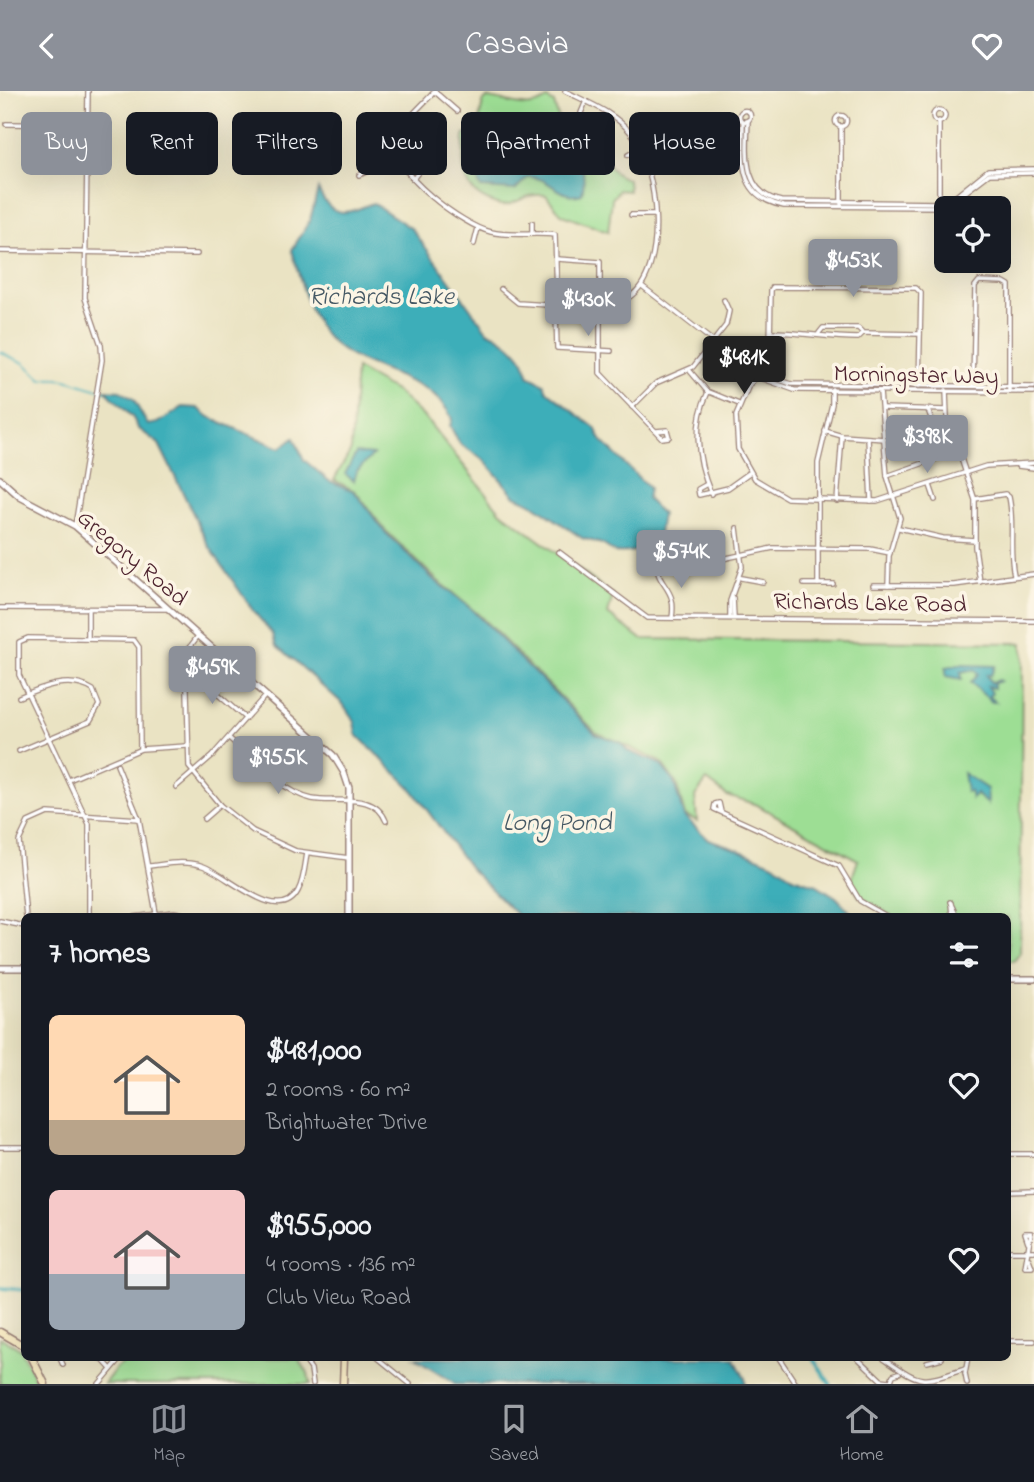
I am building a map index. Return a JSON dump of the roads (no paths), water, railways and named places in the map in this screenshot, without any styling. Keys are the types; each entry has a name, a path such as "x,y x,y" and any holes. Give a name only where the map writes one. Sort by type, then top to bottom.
{"main road":[{"path":"0,1332 21,1341"},
{"path":"34,1361 45,1384"},
{"path":"344,1361 344,1384"}],"street":[{"path":"88,91 88,112"},
{"path":"417,112 435,91 457,111"},
{"path":"565,91 615,118 629,135"},
{"path":"581,112 586,101"},
{"path":"746,120 745,151 749,176 754,188 769,198 794,204 934,205"},
{"path":"939,121 939,196"},
{"path":"6,124 21,124"},
{"path":"841,126 841,204"},
{"path":"956,196 988,170 1034,171"},
{"path":"75,526 100,387 101,345 85,298 87,175"},
{"path":"410,175 458,216 478,228 497,233 555,235 556,296 548,305"},
{"path":"413,179 416,175"},
{"path":"565,305 600,305 624,300 642,285 652,262 653,215 650,175"},
{"path":"632,215 653,215"},
{"path":"532,223 532,234"},
{"path":"474,244 478,228"},
{"path":"0,251 197,254"},
{"path":"557,259 599,261 600,373 656,431"},
{"path":"973,389 975,286 979,281 1004,282 1009,285 1009,389"},
{"name":"Morningstar Way","path":"642,285 745,366 783,388 880,391 1034,387"},
{"path":"919,386 920,290 774,286 770,345 739,404 735,422 736,441 750,473 765,488 781,496 819,501 872,501 894,497 988,466 1034,465"},
{"path":"501,289 518,303 548,305 556,313 557,348 611,351"},
{"path":"556,296 562,299 565,305"},
{"path":"632,407 656,383 690,371 729,317 724,300"},
{"path":"556,313 561,312 565,305"},
{"path":"819,333 823,328 858,328 863,333 920,334"},
{"path":"771,332 819,333 822,337 836,338 858,338 863,333"},
{"path":"690,371 708,392 739,404"},
{"name":"Morningstar Way","path":"755,373 792,384 919,386 946,389"},
{"path":"818,584 818,463 832,384"},
{"path":"880,385 887,476 899,513 899,528 890,553 888,585"},
{"path":"946,389 946,410 975,499 975,540 980,582"},
{"name":"Morningstar Way","path":"1009,389 1034,393"},
{"path":"708,392 699,411 698,448 711,494"},
{"path":"882,408 946,410"},
{"path":"928,410 945,456"},
{"path":"825,431 842,436 885,439"},
{"path":"837,501 842,436"},
{"path":"868,438 872,501"},
{"path":"887,476 959,451"},
{"path":"708,484 698,489 698,494 701,496 728,488 750,473"},
{"name":"Gregory Road","path":"0,479 20,497 75,526 333,755 344,772 350,801 349,913"},
{"path":"930,485 935,500"},
{"path":"975,499 1000,494 1009,497 1013,520 1009,547 1014,575"},
{"path":"732,618 733,598 741,578 737,528"},
{"path":"899,528 943,538 975,540"},
{"path":"692,539 700,550 712,558 722,559 769,548 870,549 890,553"},
{"name":"Richards Lake Road","path":"559,552 647,618 1034,621"},
{"path":"665,557 659,564 657,574 671,596 673,618"},
{"path":"873,585 980,582 1034,574"},
{"path":"741,578 763,582"},
{"path":"804,584 833,584"},
{"path":"0,608 168,609"},
{"path":"88,610 88,638"},
{"path":"198,636 186,652 187,760 193,772 220,805 253,831 271,841 307,853 349,858"},
{"path":"89,913 86,815 18,668 17,648 20,640 88,638 130,639 136,642 139,647 140,749"},
{"path":"186,676 200,680 246,718"},
{"path":"19,697 48,684 81,684 96,695 99,705 90,721 19,751"},
{"path":"176,787 229,738 266,695"},
{"path":"229,738 298,794 320,800 373,805 386,821"},
{"path":"69,780 140,749 187,746"},
{"path":"117,765 139,819 156,913 185,913"},
{"path":"204,819 220,805"},
{"path":"721,812 839,866 860,901 881,913"},
{"path":"26,913 19,841 24,827 38,815 48,813 139,819"},
{"path":"149,866 176,863 204,866 259,898 278,904 291,898 299,890 307,853"},
{"path":"951,902 953,913"},
{"path":"0,921 21,925"},
{"path":"0,968 21,968"},
{"path":"1011,979 1034,979"},
{"path":"0,1147 21,1147"},
{"path":"1011,1154 1034,1154"},
{"path":"1011,1192 1034,1191"},
{"path":"1028,1242 1031,1251 1029,1259"},
{"path":"1011,1251 1031,1251"},
{"path":"1011,1341 1034,1341"},
{"path":"61,1361 63,1365"},
{"path":"104,1361 111,1369"},
{"path":"99,1384 118,1361"},
{"path":"306,1361 311,1370 313,1384"},
{"path":"382,1361 410,1384"},
{"path":"781,1361 796,1384"},
{"path":"861,1361 881,1381 890,1383 893,1375 899,1373"},
{"path":"887,1361 899,1373 919,1383 965,1369"},
{"path":"967,1361 965,1369 967,1384"},
{"path":"789,1376 789,1384"},
{"path":"933,1384 937,1379"}],"water":[{"path":"475,175 583,175 584,179 582,194 575,195 561,191 542,180 528,177 515,190 481,188"},
{"name":"Richards Lake","path":"318,189 334,210 347,212 373,203 412,229 487,331 508,343 519,355 528,376 544,384 547,391 595,428 601,440 649,488 647,499 662,514 659,533 644,550 616,553 602,544 582,538 531,503 515,496 483,459 460,444 450,426 452,419 442,404 429,392 360,361 329,339 310,309 292,250 310,220"},
{"name":"Long Pond","path":"105,390 120,391 133,399 148,425 158,423 183,407 198,408 209,417 280,448 294,438 304,460 329,481 354,491 385,532 433,579 470,608 596,734 620,742 628,751 660,764 673,780 684,816 708,839 776,865 793,877 817,885 836,897 851,913 515,913 470,868 410,787 357,735 355,722 343,704 277,645 273,634 254,612 209,546 159,444 138,428 133,418"},
{"path":"356,453 373,455 357,471 354,481 345,474"},
{"path":"963,665 994,666 990,675 986,675 991,683 1000,681 994,683 994,688 988,686 992,693 989,696 996,702 992,702 970,683 977,675 974,670 960,673 961,680 945,677 945,668"},
{"path":"963,773 987,789 988,804 976,794 972,799 970,791 966,792"},
{"path":"419,1361 736,1361 745,1378 745,1384 455,1384"}],"waterway":[{"path":"0,352 24,363 42,380 66,380 105,391"},
{"path":"0,1288 21,1290"},
{"path":"815,1361 830,1384"}]}
